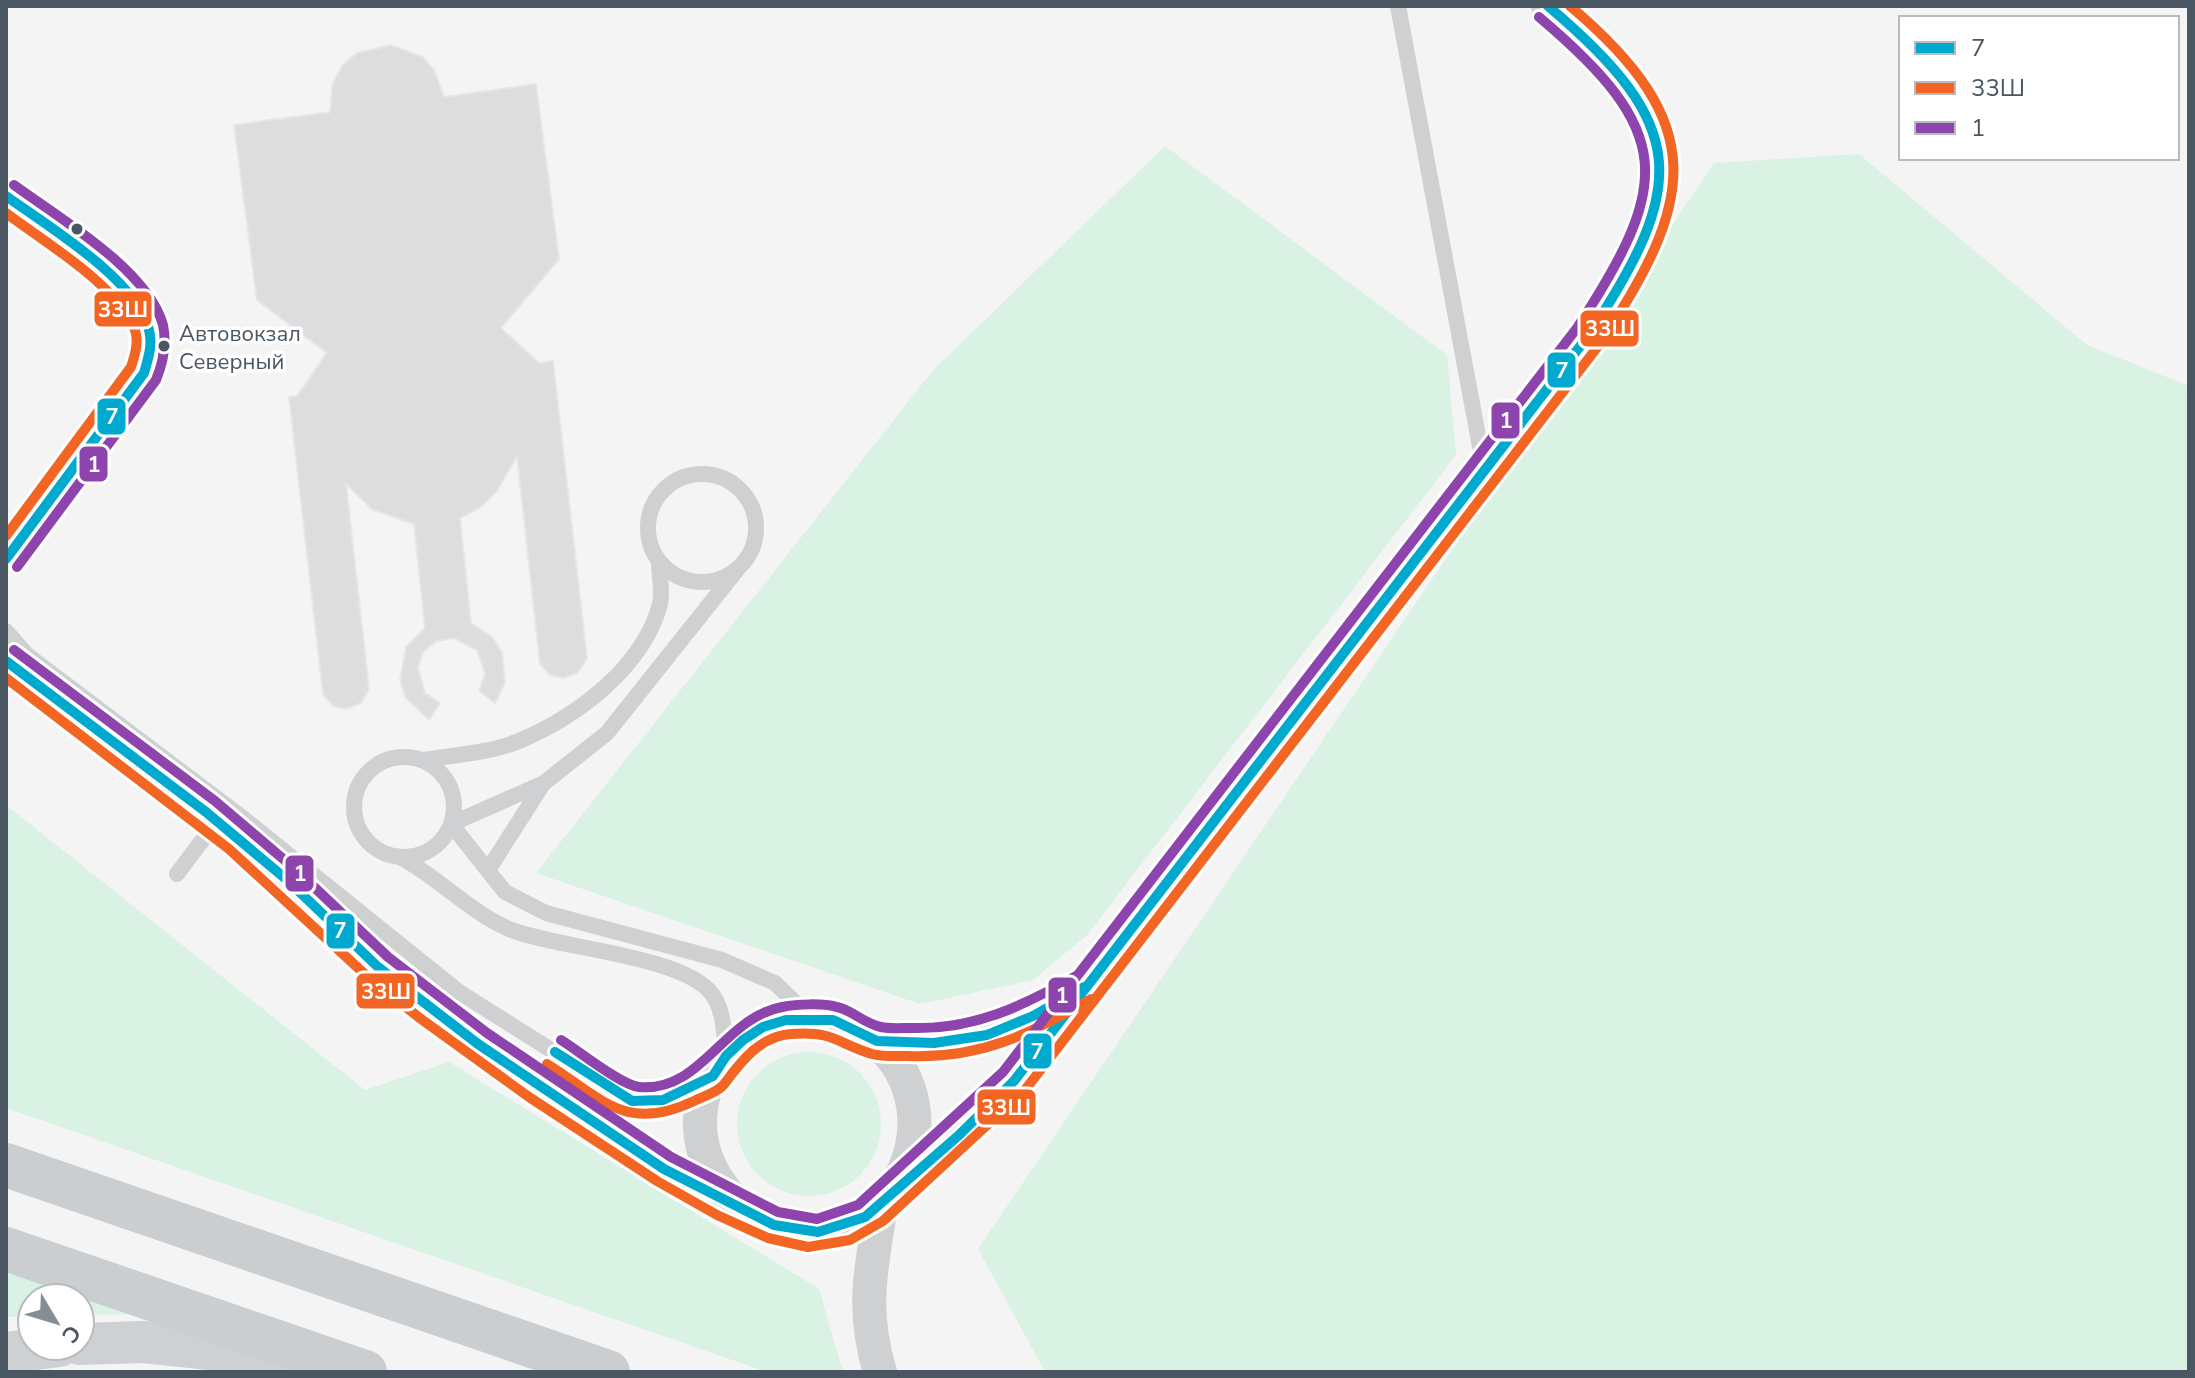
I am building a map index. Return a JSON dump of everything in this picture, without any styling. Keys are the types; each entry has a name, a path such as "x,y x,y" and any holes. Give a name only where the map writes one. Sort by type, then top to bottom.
{"main road":[{"path":"6,1165 608,1372"},
{"path":"6,1249 353,1368"}],"street":[{"path":"880,1372 871,1341 867,1298 887,1198 906,1171 917,1125 906,1078 877,1041 845,1024 810,1017 763,1027 719,1066 702,1111 703,1147 716,1180 739,1208 772,1227 810,1233 848,1226 887,1198 969,1129 996,1101 1087,985 1609,307 1653,223 1660,192 1659,140 1648,114 1627,81 1599,50 1548,6"},
{"path":"877,1041 934,1043 987,1035 1033,1016 1087,985"},
{"path":"96,1343 143,1342 353,1368"}],"lane":[{"path":"1398,6 1485,471"},
{"path":"6,196 112,278 134,301 148,323 152,347 144,373 6,559"},
{"path":"451,824 544,783 607,733 740,566 750,552 755,517 748,500 737,487 722,477 705,474 671,483 658,496 648,528 651,546 659,561 671,573 700,582 728,575 740,566"},
{"path":"6,631 27,655 244,819 459,992 632,1101 663,1100 719,1066 720,1012 713,996 698,980 618,955 558,944 487,919 436,877 374,847 356,821 357,789 366,775 391,758 423,760 517,742 564,718 604,688 641,644 660,602 659,561"},
{"path":"6,661 270,865 392,979 480,1044 692,1186 739,1208"},
{"path":"402,858 432,849 451,824 455,810 447,780 423,760"},
{"path":"488,870 544,783"},
{"path":"177,874 216,822"},
{"path":"451,824 505,892 546,913 722,960 775,983 810,1017"}],"green space":[{"path":"1165,146 1447,355 1456,455 1087,935 1033,980 920,1004 536,873 934,369"},
{"path":"1859,154 2087,345 2189,386 2189,1372 1045,1372 978,1249 1714,163"},
{"path":"6,805 365,1090 449,1062 819,1289 843,1372 767,1372 6,1108"},
{"path":"809,1052 837,1057 860,1073 876,1096 881,1124 876,1152 860,1175 837,1191 809,1196 781,1191 758,1175 742,1152 737,1124 742,1096 758,1073 781,1057"},
{"path":"6,1269 45,1282 16,1282 16,1317 6,1317"},
{"path":"96,1299 140,1314 96,1315"}],"building":[{"path":"391,45 423,57 434,70 444,97 536,84 559,259 501,328 539,363 553,361 587,658 578,673 563,678 550,675 540,664 517,456 497,491 481,507 460,518 471,623 493,638 502,652 505,683 495,703 479,691 485,674 477,650 454,638 437,641 423,652 418,668 425,693 440,703 429,720 405,697 400,680 406,647 425,628 414,524 373,510 346,484 369,689 361,703 346,709 333,706 323,694 289,397 297,396 327,353 257,300 234,125 330,112 333,83 342,66 357,53"}],"transit line":[{"name":"7","path":"6,661 206,812 286,879 378,967 478,1044 664,1169 774,1225 818,1232 865,1217 958,1136 1014,1081 1588,336 1621,283 1644,238 1657,197 1659,159 1649,123 1628,87 1595,48 1548,6"},
{"name":"33Ш","path":"6,678 229,849 369,978 529,1097 657,1181 717,1215 768,1238 808,1247 850,1240 883,1221 1025,1090 1599,345 1631,294 1655,248 1669,206 1673,166 1666,128 1648,89 1616,49 1570,6"},
{"name":"1","path":"14,650 215,801 295,869 388,957 487,1033 671,1157 778,1212 817,1219 858,1205 1003,1072 1577,328 1608,278 1630,234 1643,196 1645,161 1636,128 1616,94 1584,57 1539,17"},
{"name":"1","path":"14,185 99,246 140,284 154,305 163,325 165,339 156,380 17,567"},
{"name":"7","path":"6,196 88,255 128,292 141,311 150,341 144,373 6,559"},
{"name":"33Ш","path":"6,213 97,281 126,313 137,339 131,367 6,536"},
{"name":"1","path":"561,1040 631,1085 661,1086 679,1079 696,1067 743,1025 761,1014 782,1007 810,1004 831,1006 881,1027 934,1028 997,1014 1076,976"},
{"name":"7","path":"555,1052 632,1101 663,1100 713,1076 726,1056 743,1040 763,1027 786,1020 833,1020 877,1041 934,1043 987,1035 1033,1016 1084,987"},
{"name":"33Ш","path":"547,1064 616,1108 650,1114 670,1110 715,1091 761,1044 780,1036 817,1034 881,1056 934,1056 982,1049 1004,1042 1091,999"}],"place":[{"name":"Автовокзал Северный","path":"164,346"}]}
